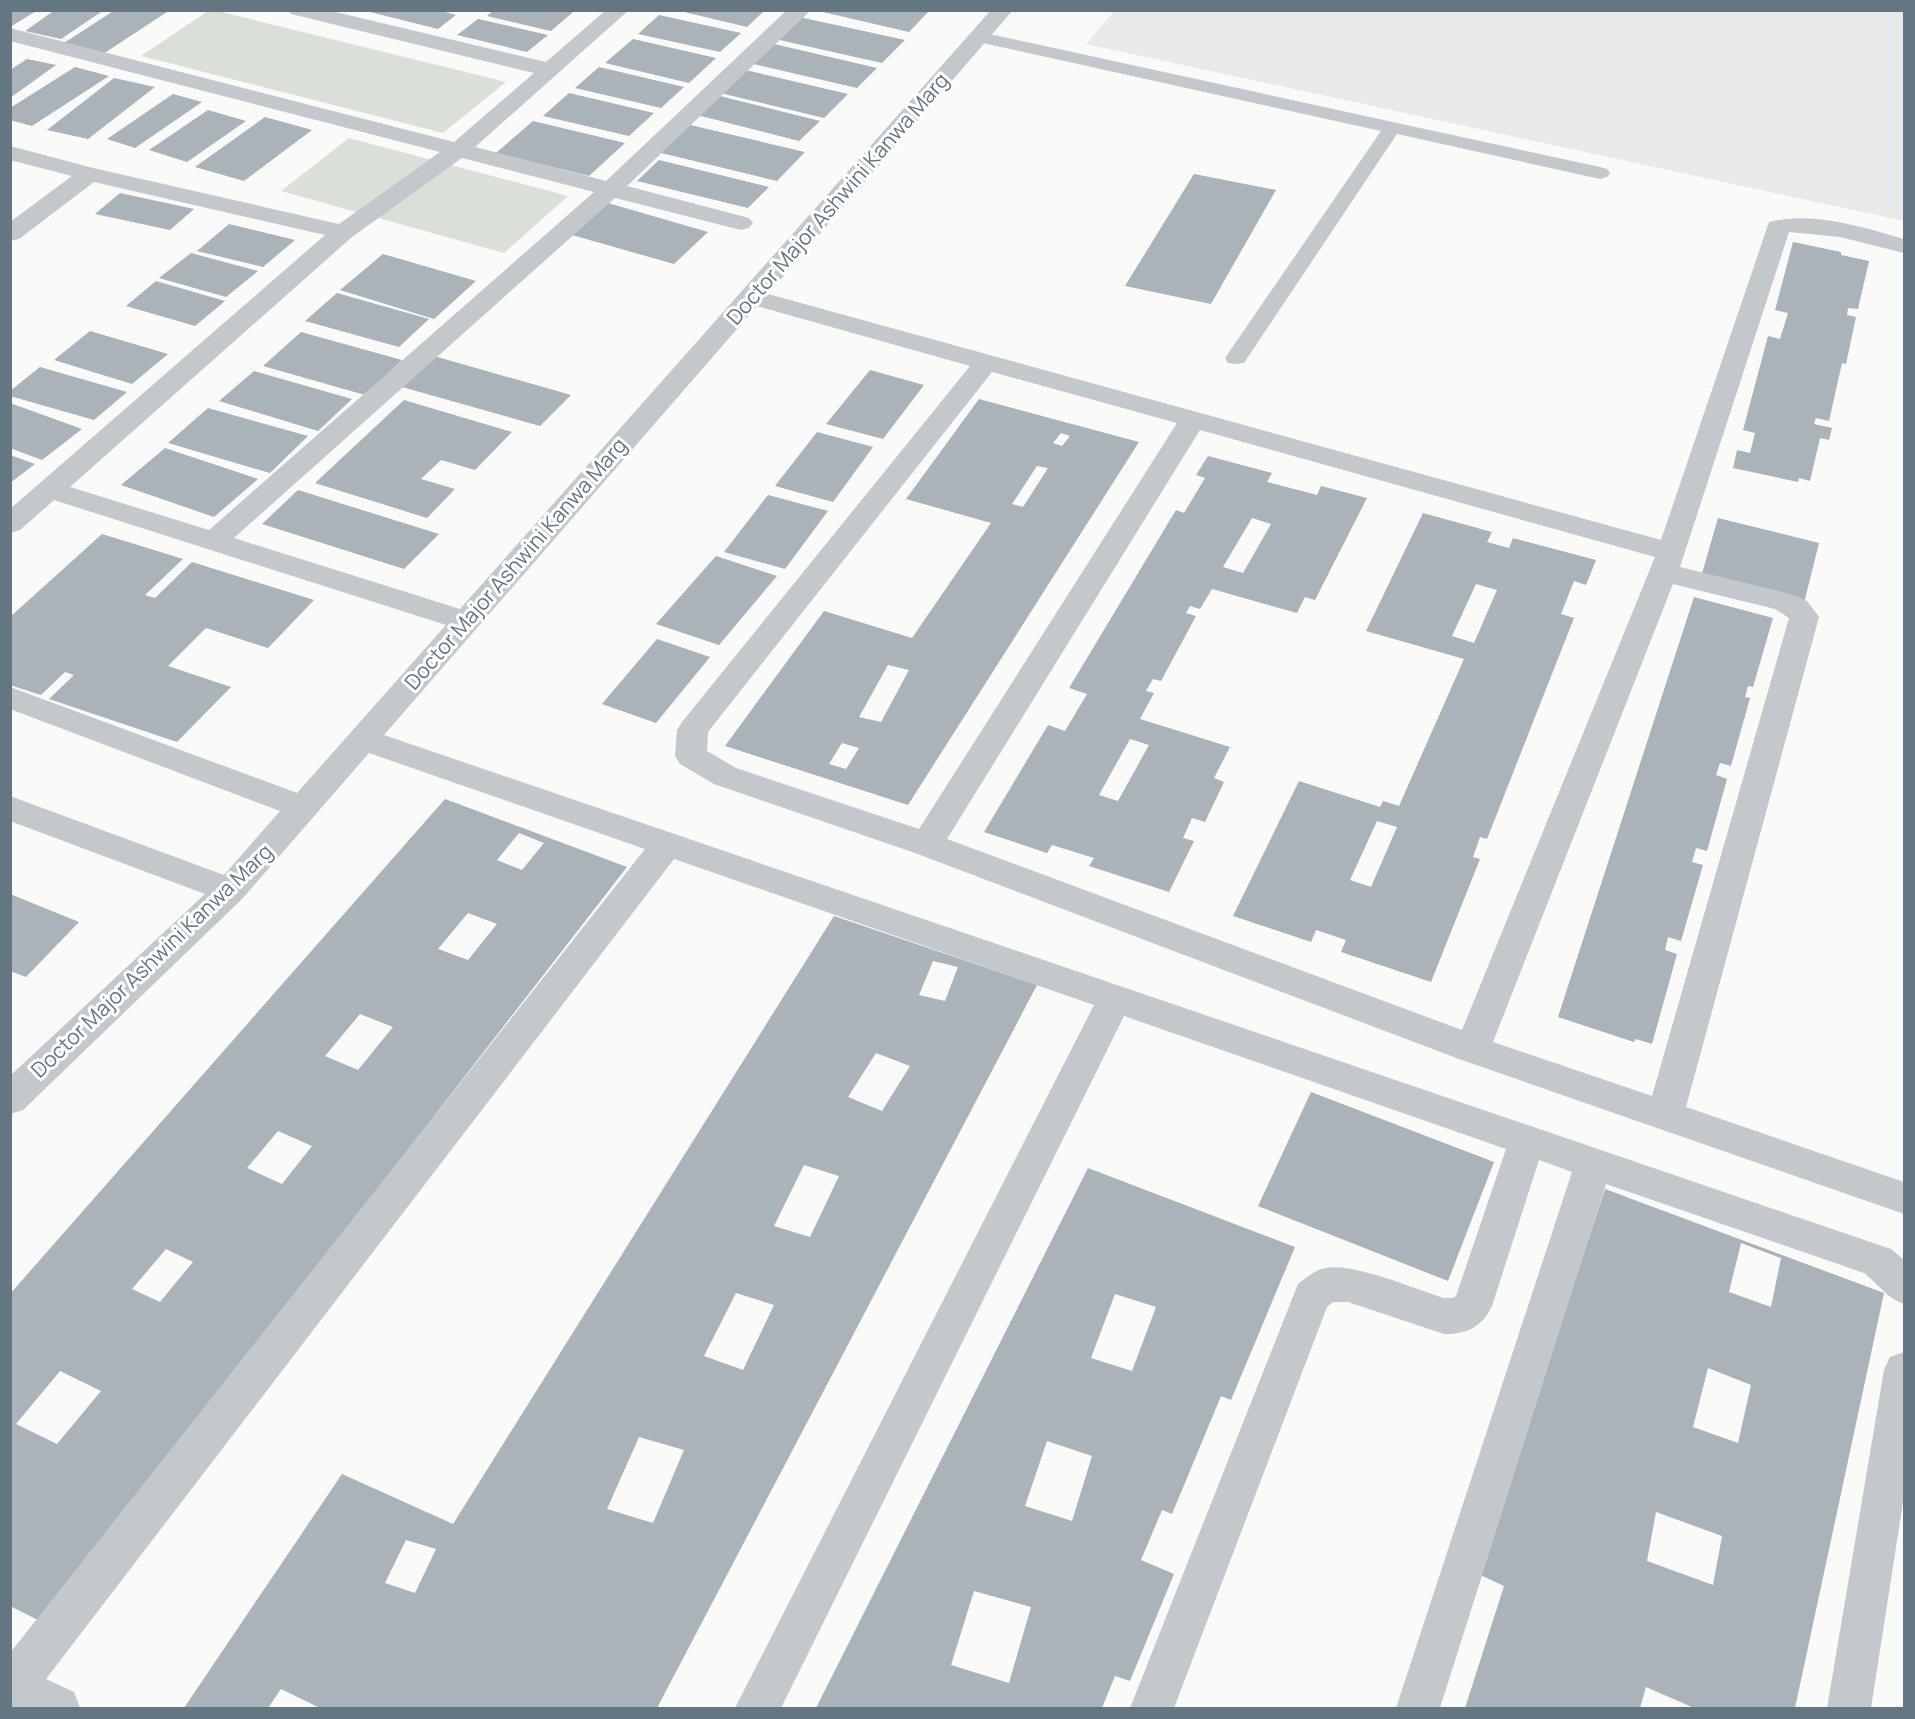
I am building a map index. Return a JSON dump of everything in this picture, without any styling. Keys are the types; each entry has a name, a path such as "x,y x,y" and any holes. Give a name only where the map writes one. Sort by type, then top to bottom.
{"street":[{"path":"298,10 333,14 550,70"},
{"path":"10,524 343,232 459,149 619,10"},
{"name":"Doctor Major Ashwini Kanwa Marg","path":"10,1099 230,890 1004,10"},
{"path":"214,541 611,189 799,11"},
{"path":"10,34 741,223"},
{"path":"10,153 90,174 343,232"},
{"path":"10,234 90,174"},
{"path":"1472,1049 1667,562 1778,227 1788,223 1823,227 1905,246"},
{"path":"752,297 1192,419 1667,562 1797,608 1804,617 1665,1116"},
{"path":"986,362 693,730 691,756 725,776 927,844 1472,1049 1905,1198"},
{"path":"927,844 1192,419"},
{"path":"51,490 466,621"},
{"path":"10,697 304,808"},
{"path":"362,739 1877,1261 1895,1275 1905,1287"},
{"path":"10,808 230,890"},
{"path":"58,1708 12,1686 667,844"},
{"path":"757,1708 1114,998"},
{"path":"1152,1708 1312,1296 1326,1285 1348,1285 1444,1316 1460,1316 1472,1306 1527,1140"},
{"path":"1418,1708 1594,1163"},
{"path":"1849,1708 1905,1370"}],"lane":[{"path":"980,37 1600,173"},
{"path":"1236,358 1393,127"}],"shaded area":[{"path":"1115,10 1904,11 1904,221 1086,44"},
{"path":"208,11 218,11 506,82 443,133 141,56"},
{"path":"349,138 568,196 504,253 281,191"}],"building":[{"path":"10,10 38,10 10,27"},
{"path":"55,10 104,10 61,39 25,31"},
{"path":"115,10 170,10 103,54 64,43"},
{"path":"362,10 438,10 456,15 438,29"},
{"path":"494,10 573,12 551,31 487,16"},
{"path":"676,10 765,10 747,27"},
{"path":"814,10 930,10 909,32"},
{"path":"659,15 741,33 720,52 638,34"},
{"path":"799,17 905,40 882,63 775,39"},
{"path":"478,19 548,35 527,52 457,35"},
{"path":"633,39 716,58 689,83 605,63"},
{"path":"770,43 877,68 857,88 749,63"},
{"path":"27,59 56,65 10,98 10,70"},
{"path":"75,67 109,76 32,126 10,120 10,108"},
{"path":"599,67 684,87 661,108 575,88"},
{"path":"741,69 848,94 824,118 716,92"},
{"path":"114,78 155,87 88,139 47,130"},
{"path":"569,93 654,113 629,136 543,116"},
{"path":"173,94 202,102 135,148 107,139"},
{"path":"716,95 820,121 799,141 693,114"},
{"path":"208,110 246,121 187,162 149,150"},
{"path":"265,117 312,130 244,181 195,167"},
{"path":"533,121 625,143 589,176 496,153"},
{"path":"686,124 805,152 777,181 657,152"},
{"path":"659,160 769,187 748,208 637,181"},
{"path":"1194,174 1276,190 1211,304 1125,286"},
{"path":"120,193 194,209 170,230 95,214"},
{"path":"608,203 708,232 674,264 572,235"},
{"path":"229,224 295,240 263,267 197,251"},
{"path":"1793,242 1841,252 1841,255 1869,261 1858,309 1848,308 1847,315 1856,317 1846,364 1842,363 1829,421 1816,418 1814,424 1832,428 1829,440 1820,438 1810,481 1799,478 1798,482 1733,468 1737,450 1750,453 1755,433 1743,430 1768,336 1780,339 1788,313 1775,310"},
{"path":"191,253 258,271 226,297 159,278"},
{"path":"383,254 476,281 434,319 340,290"},
{"path":"156,281 225,301 195,326 126,306"},
{"path":"337,293 429,319 399,347 305,321"},
{"path":"90,331 168,354 132,384 54,360"},
{"path":"301,332 402,360 365,395 263,366"},
{"path":"434,356 571,395 540,426 402,387"},
{"path":"40,367 127,392 94,420 10,396 10,391"},
{"path":"870,370 924,385 883,439 826,424"},
{"path":"254,371 352,399 318,431 219,401"},
{"path":"979,399 1139,442 908,805 725,746 824,611 912,638 991,523 906,499","holes":["1061,433 1070,436 1062,446 1053,443","1037,466 1048,468 1023,507 1012,504","888,665 909,670 881,722 859,717","842,743 859,748 846,769 829,764"]},
{"path":"404,400 512,432 475,470 441,460 421,479 455,489 427,518 315,483"},
{"path":"10,403 82,429 42,460 10,448"},
{"path":"208,408 308,436 270,473 168,443"},
{"path":"817,432 873,447 833,502 775,486"},
{"path":"165,448 258,479 214,517 121,485"},
{"path":"10,455 35,464 10,483"},
{"path":"1208,456 1272,473 1267,482 1317,495 1321,486 1367,498 1315,600 1305,597 1297,613 1212,589 1200,609 1190,606 1186,613 1196,616 1161,681 1153,679 1146,691 1154,693 1140,719 1230,747 1214,778 1224,782 1205,822 1192,818 1183,838 1194,841 1169,892 1089,866 1094,858 1052,845 1047,853 984,832 1048,725 1065,731 1087,694 1069,688 1176,510 1184,513 1205,478 1196,475","holes":["1252,518 1271,524 1243,573 1223,567","1130,739 1149,745 1118,801 1099,795"]},
{"path":"298,490 439,534 404,569 262,524"},
{"path":"768,495 828,511 785,569 724,552"},
{"path":"1423,513 1492,532 1487,542 1509,548 1513,538 1596,560 1586,585 1574,581 1561,614 1574,618 1487,839 1480,837 1473,857 1480,859 1431,982 1341,952 1346,940 1316,930 1311,942 1233,916 1299,781 1380,807 1383,801 1399,806 1464,659 1366,631","holes":["1476,584 1497,590 1474,643 1452,636","1377,821 1397,827 1371,887 1350,880"]},
{"path":"1718,518 1819,543 1804,603 1701,577"},
{"path":"102,534 183,559 145,595 155,598 192,562 314,600 268,648 206,628 168,666 231,687 177,742 49,699 74,675 65,672 41,695 10,685 10,617"},
{"path":"716,556 777,576 719,645 656,624"},
{"path":"1694,597 1773,618 1753,687 1748,686 1745,697 1750,698 1731,766 1720,763 1716,775 1727,779 1707,851 1696,848 1692,862 1703,865 1681,941 1668,937 1665,950 1677,954 1652,1044 1636,1039 1634,1042 1558,1017"},
{"path":"657,639 710,657 656,723 602,704"},
{"path":"445,799 627,867 42,1622 10,1606 10,1294","holes":["519,833 544,843 522,870 497,860","468,913 497,924 468,960 438,949","360,1014 393,1027 358,1070 325,1056","278,1131 312,1146 282,1184 247,1168","166,1249 193,1262 160,1302 132,1289","60,1371 101,1391 57,1444 16,1424"]},
{"path":"10,894 79,922 26,977 10,971"},
{"path":"834,916 1037,985 657,1708 320,1708 281,1689 268,1708 184,1708 342,1474 453,1524","holes":["933,961 958,967 945,1001 919,995","876,1053 910,1066 882,1111 848,1097","804,1165 839,1176 810,1237 774,1226","736,1293 774,1305 743,1370 704,1356","639,1437 684,1450 653,1523 607,1509","406,1540 436,1549 415,1593 385,1583"]},
{"path":"1311,1092 1494,1162 1448,1281 1258,1206"},
{"path":"1088,1168 1295,1247 1231,1400 1221,1396 1172,1514 1162,1510 1141,1560 1174,1574 1130,1681 1115,1676 1102,1708 816,1708","holes":["1115,1294 1156,1307 1132,1371 1091,1358","1047,1441 1092,1456 1072,1521 1025,1506","974,1591 1031,1607 1009,1683 951,1665"]},
{"path":"1605,1189 1884,1293 1795,1708 1694,1708 1646,1687 1640,1708 1465,1708 1504,1586 1478,1574","holes":["1741,1243 1781,1258 1771,1307 1729,1292","1708,1368 1751,1385 1738,1443 1693,1427","1656,1512 1722,1536 1713,1585 1647,1561"]}]}
